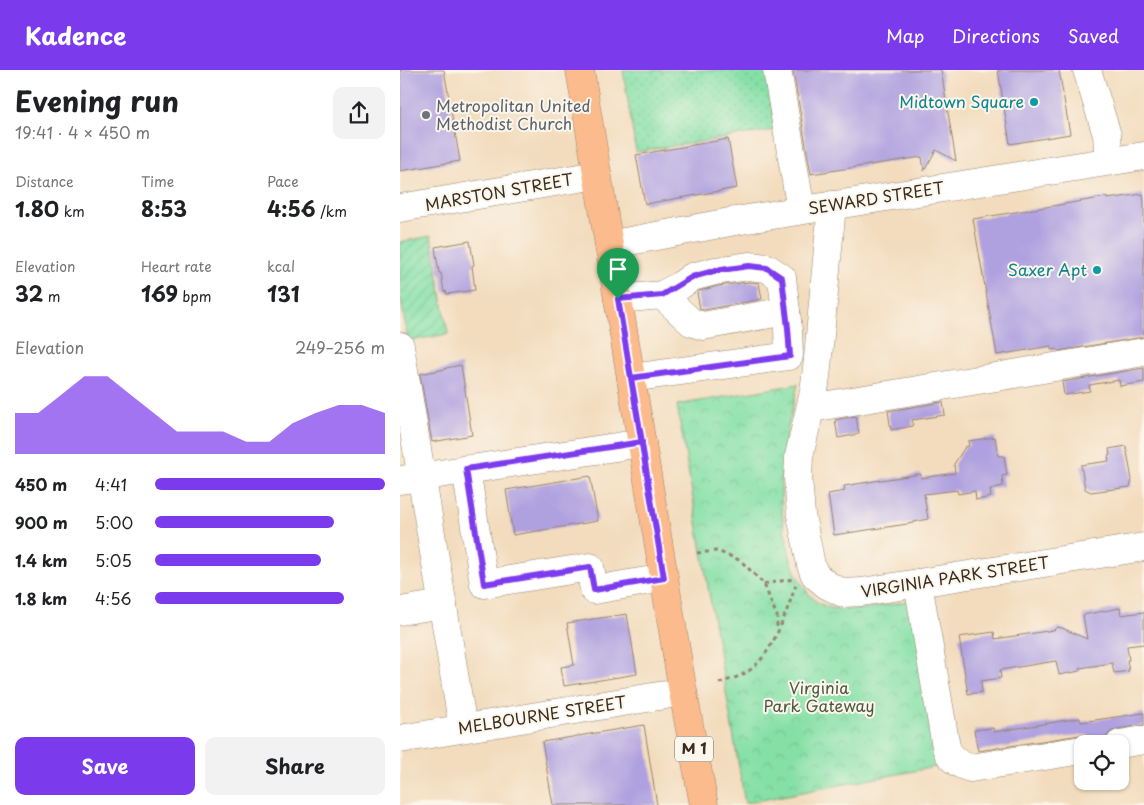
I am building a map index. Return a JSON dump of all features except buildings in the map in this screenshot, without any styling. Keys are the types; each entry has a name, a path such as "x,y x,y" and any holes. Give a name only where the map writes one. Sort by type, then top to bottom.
{"main road":[{"name":"M 1","path":"580,70 664,578 704,805"}],"street":[{"path":"778,70 801,210"},
{"path":"1087,70 1107,135 1109,161"},
{"name":"SEWARD STREET","path":"609,245 801,210 1144,156"},
{"name":"MARSTON STREET","path":"400,208 597,175"},
{"name":"VIRGINIA PARK STREET","path":"832,206 817,368 811,408 799,456 798,478 801,515 810,565 815,575 827,585 843,593 862,592 1144,547"},
{"path":"618,299 662,295 692,277 740,267 767,268 782,278 790,356 631,378"},
{"path":"662,295 691,322 703,326 786,311"},
{"path":"400,346 411,478 443,604 463,728"},
{"path":"811,408 1144,352"},
{"path":"411,478 642,442"},
{"path":"466,469 484,584 590,567 594,590 664,578"},
{"path":"918,583 948,754 963,766 971,768 1074,751"},
{"path":"400,611 443,604"},
{"name":"MELBOURNE STREET","path":"400,739 684,692"},
{"path":"1129,742 1144,740"}],"path":[{"path":"697,553 716,551 741,561 764,584 777,615 777,632"},
{"path":"764,584 801,577"},
{"path":"718,683 748,671 763,656 777,632 796,584"}],"green space":[{"path":"623,70 770,70 780,129 636,152"},
{"path":"431,236 448,334 408,341 400,293 400,242"},
{"name":"Virginia Park Gateway","path":"798,384 786,437 781,477 782,517 793,566 801,583 813,599 825,606 845,610 877,607 908,601 915,618 940,766 745,803 677,405"}],"place":[{"name":"Midtown Square","path":"1034,102"},
{"name":"Metropolitan United Methodist Church","path":"426,115"},
{"name":"Saxer Apt","path":"1097,270"}],"route":[{"path":"618,299 642,442 664,578 594,590 590,567 484,584 466,469 642,442 631,378 666,373 790,356 782,278 767,268 749,266 714,271 692,277 662,295 618,299"}]}
